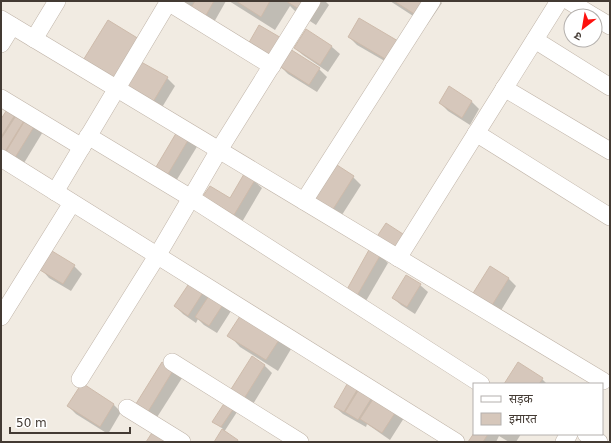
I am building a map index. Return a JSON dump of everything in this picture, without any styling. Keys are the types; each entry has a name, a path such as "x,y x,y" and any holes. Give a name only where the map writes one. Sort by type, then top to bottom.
{"street":[{"path":"34,39 57,1"},
{"path":"55,192 169,1 272,66"},
{"path":"80,379 157,256 219,150 312,1"},
{"path":"304,201 432,1"},
{"path":"398,258 559,1"},
{"path":"569,1 581,8"},
{"path":"1,44 7,22 398,258 605,378"},
{"path":"535,40 610,87"},
{"path":"504,88 610,152"},
{"path":"1,98 191,198 479,383"},
{"path":"476,133 610,217"},
{"path":"1,158 456,442"},
{"path":"1,318 72,202"},
{"path":"172,362 300,442"},
{"path":"127,408 182,442"},
{"path":"588,435 599,442"}],"building":[{"path":"195,1 214,1 205,17 190,9"},
{"path":"236,1 270,1 261,17"},
{"path":"286,1 308,1 302,11"},
{"path":"394,1 425,1 416,15"},
{"path":"359,18 398,41 387,60 348,37"},
{"path":"108,20 139,39 113,81 82,62"},
{"path":"259,25 283,39 271,60 247,46"},
{"path":"306,29 332,46 320,65 294,48"},
{"path":"290,49 320,68 309,85 279,66"},
{"path":"134,58 168,77 153,102 120,83"},
{"path":"449,86 472,101 462,118 439,103"},
{"path":"10,105 18,110 1,137 1,119"},
{"path":"19,111 27,116 3,155 1,153 1,139"},
{"path":"27,117 37,122 13,161 4,155"},
{"path":"178,130 190,137 168,174 156,167"},
{"path":"337,165 354,176 332,211 314,200"},
{"path":"244,174 255,180 234,215 203,196 210,186 230,198"},
{"path":"386,223 406,236 394,254 374,241"},
{"path":"370,248 381,254 355,299 345,293"},
{"path":"52,251 75,265 63,284 40,270"},
{"path":"490,266 509,278 489,310 470,298"},
{"path":"406,275 421,284 407,307 392,298"},
{"path":"190,282 204,291 188,316 174,306"},
{"path":"210,294 224,303 209,326 195,317"},
{"path":"242,313 281,337 266,360 227,336"},
{"path":"252,356 265,365 242,402 228,394"},
{"path":"162,362 174,369 146,415 134,407"},
{"path":"518,362 543,378 540,383 505,383"},
{"path":"350,379 360,385 344,412 334,407"},
{"path":"82,383 114,404 100,427 67,406"},
{"path":"361,386 374,394 358,420 345,412"},
{"path":"375,396 397,410 382,433 360,419"},
{"path":"225,402 234,408 221,427 212,422"},
{"path":"155,428 169,437 165,442 146,442"},
{"path":"222,429 238,440 237,442 214,442"},
{"path":"473,434 487,435 483,442 468,442"}]}
